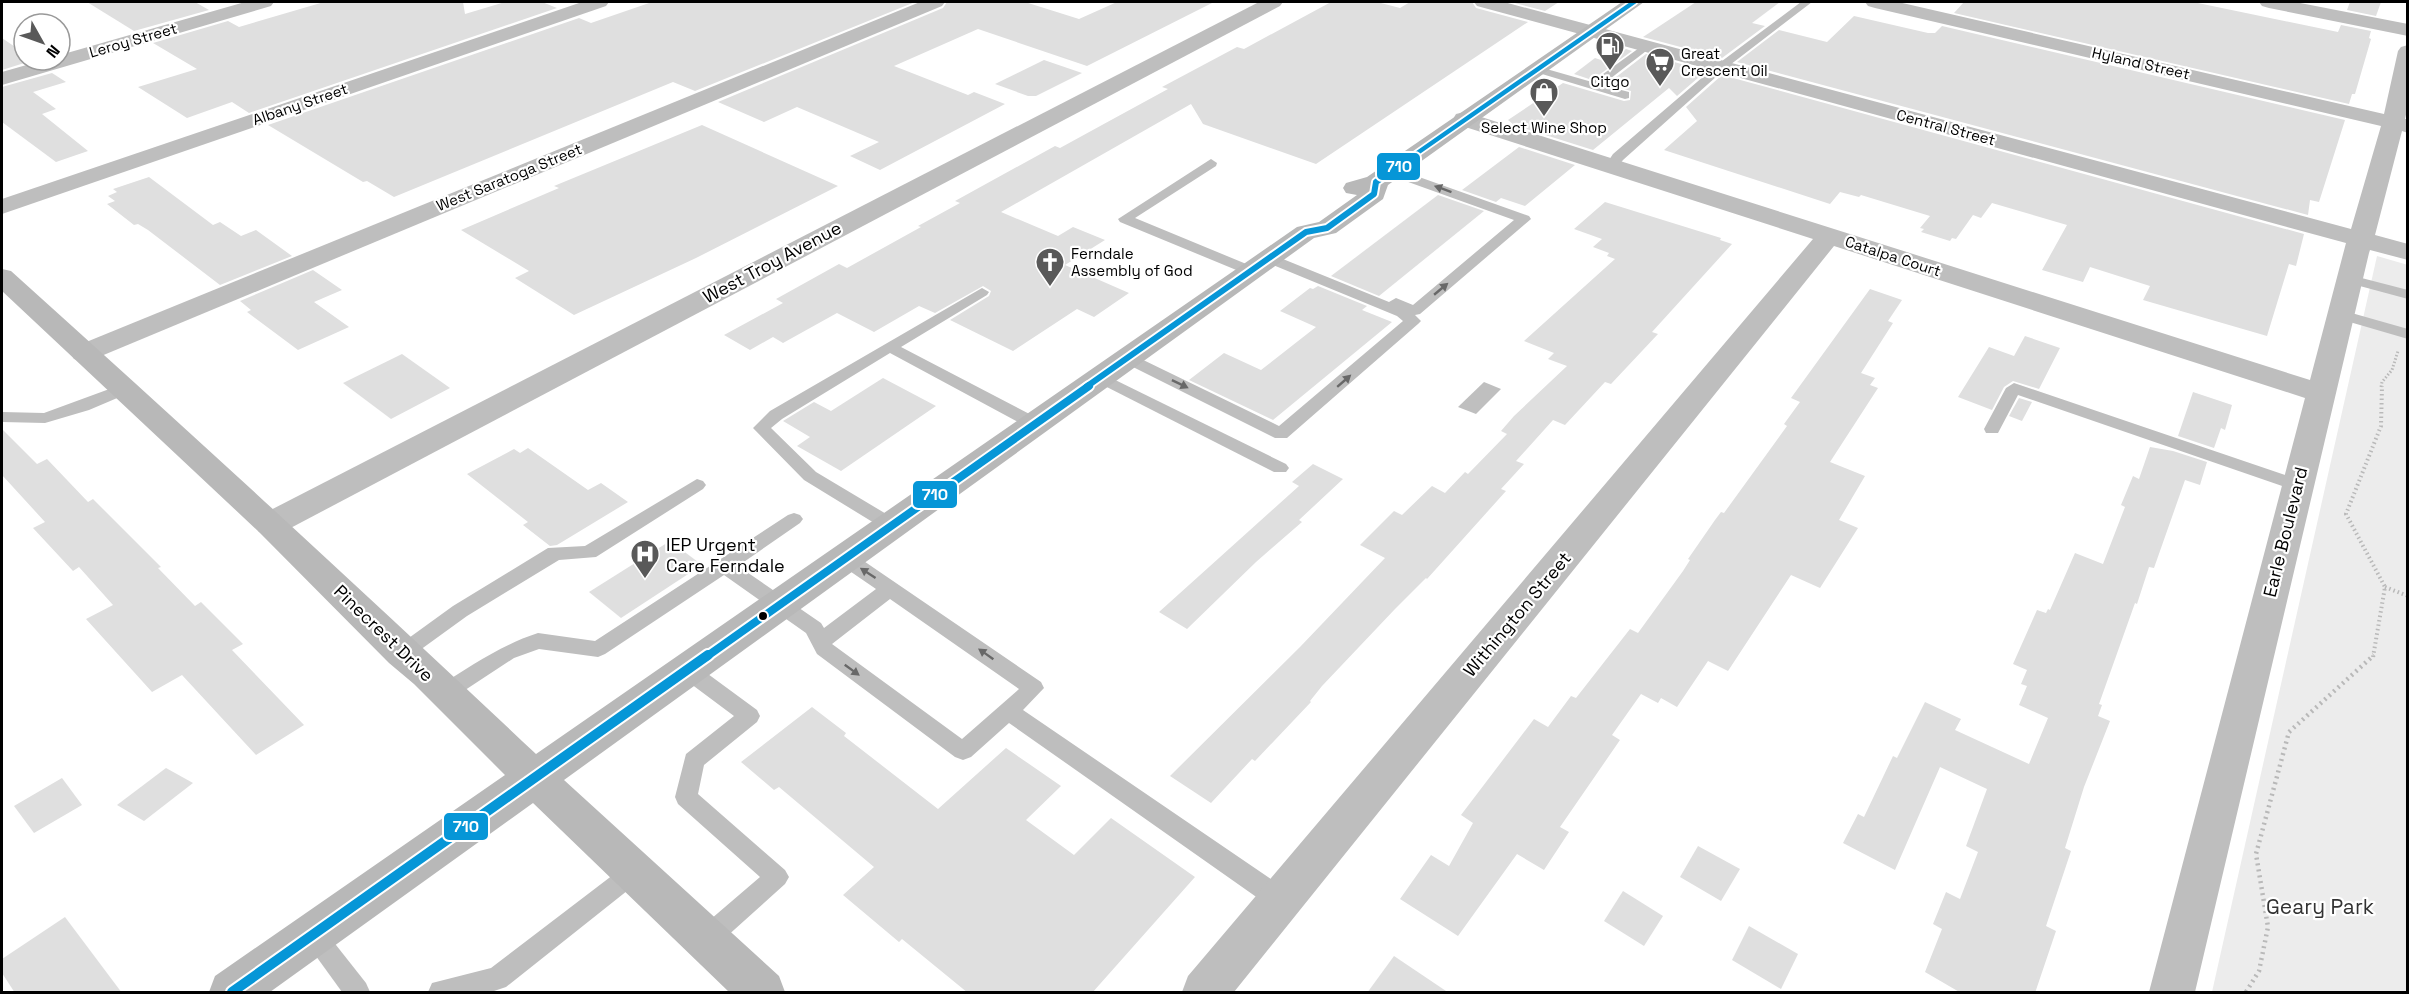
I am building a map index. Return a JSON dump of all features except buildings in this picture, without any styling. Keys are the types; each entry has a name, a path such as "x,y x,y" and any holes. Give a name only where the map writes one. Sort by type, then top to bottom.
{"main road":[{"path":"234,992 312,934 1306,232 1327,228 1374,194 1384,176 1634,2"},
{"name":"Pinecrest Drive","path":"2,277 271,524 402,653 446,692 533,778 762,993"}],"street":[{"name":"Leroy Street","path":"2,78 264,2"},
{"name":"Albany Street","path":"2,207 599,2"},
{"name":"West Saratoga Street","path":"84,353 935,2"},
{"name":"West Troy Avenue","path":"271,524 1273,2"},
{"name":"Central Street","path":"1484,2 2408,252"},
{"name":"Hyland Street","path":"1875,2 2400,124"},
{"path":"2269,2 2408,30"},
{"name":"Earle Boulevard","path":"2172,993 2350,279 2361,239 2400,124 2405,62"},
{"name":"Catalpa Court","path":"1464,119 2321,393"},
{"name":"Withington Street","path":"1205,993 1829,236"}],"lane":[{"path":"1611,166 1722,66 1807,2"},
{"path":"1593,86 1646,46"},
{"path":"1536,69 1625,95"},
{"path":"1212,163 1125,219 1265,261 1415,311 1524,219 1384,176"},
{"path":"1127,358 1281,434 1413,321 1402,313 1265,261"},
{"path":"2350,279 2408,295"},
{"path":"891,525 810,476 761,428 776,415 982,292"},
{"path":"2341,315 2404,338"},
{"path":"890,347 1035,424"},
{"path":"1101,378 1280,468"},
{"path":"1992,429 2014,388 2297,485"},
{"path":"2,417 45,418 83,406 123,389"},
{"path":"402,653 460,611 555,554 589,552 697,485"},
{"path":"446,692 507,653 538,641 598,649 794,519"},
{"path":"723,566 814,628 824,649 963,751 1034,688 845,558"},
{"path":"819,642 890,588"},
{"path":"686,669 749,716 694,760 686,797 777,877 706,939"},
{"path":"1009,712 1281,900"},
{"path":"441,993 497,979 634,872"},
{"path":"312,934 357,993"}],"path":[{"path":"2246,993 2259,970 2268,927 2256,854 2289,732 2374,656 2385,587 2346,514 2381,426 2382,382 2392,370 2404,338"},
{"path":"2385,587 2408,596"}],"green space":[{"name":"Geary Park","path":"2377,256 2408,265 2407,992 2212,992"}],"shaded area":[{"path":"1484,382 1501,389 1476,414 1458,407"}],"transit line":[{"name":"710","path":"232,992 1306,232 1327,228 1374,194 1376,182 1634,2"}],"place":[{"name":"Citgo","path":"1610,72"},
{"name":"Great Crescent Oil","path":"1660,88"},
{"name":"Select Wine Shop","path":"1544,118"},
{"name":"Ferndale Assembly of God","path":"1050,288"},
{"name":"IEP Urgent Care Ferndale","path":"645,580"}]}
